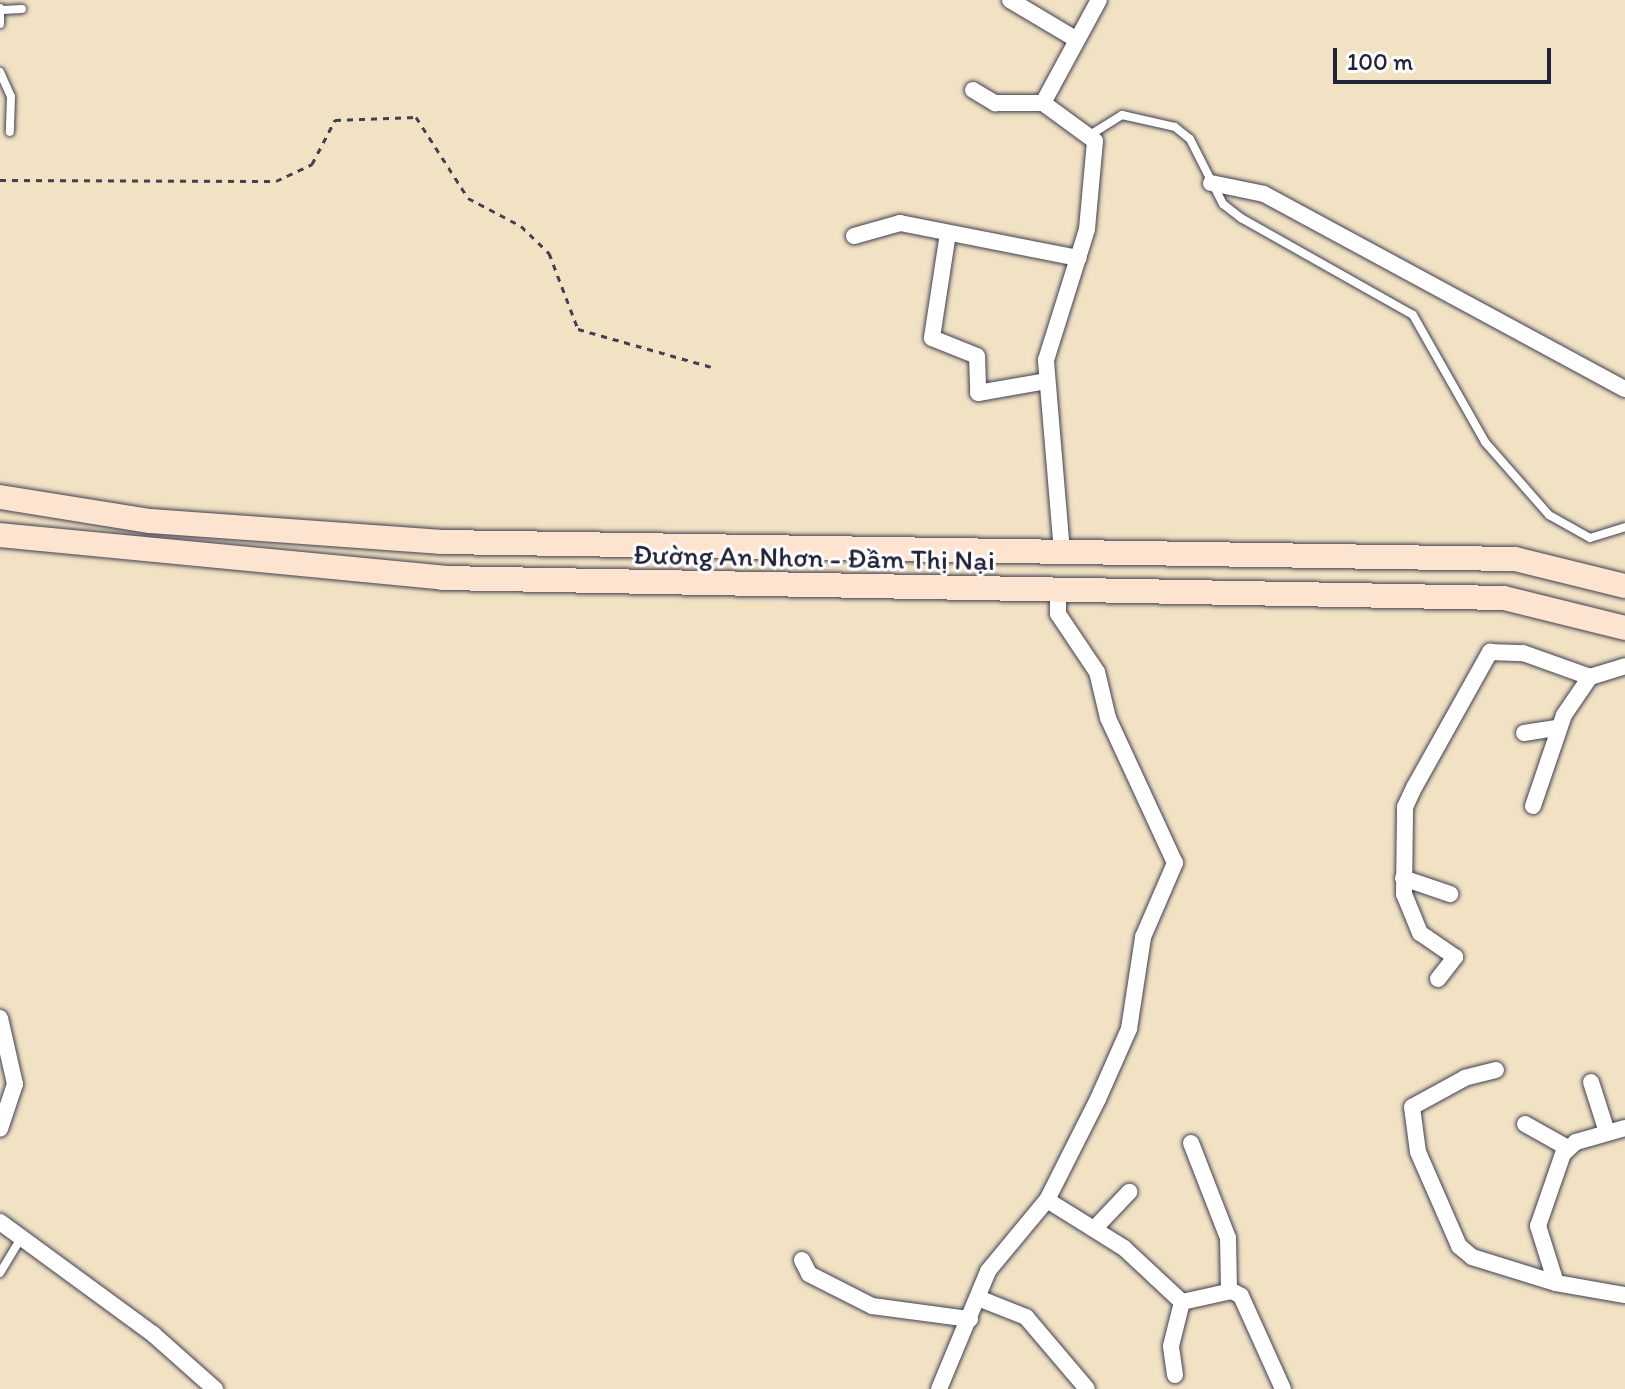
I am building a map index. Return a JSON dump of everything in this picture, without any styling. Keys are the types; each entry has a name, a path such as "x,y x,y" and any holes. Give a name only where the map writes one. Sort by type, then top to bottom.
{"main road":[{"name":"Đường An Nhơn - Đầm Thị Nại","path":"0,497 150,521 442,542 1515,559 1625,586"},
{"name":"Đường An Nhơn - Đầm Thị Nại","path":"0,535 443,578 1504,598 1625,628"}],"street":[{"path":"1010,0 1074,38"},
{"path":"1043,103 1074,38 1099,0"},
{"path":"973,90 995,103 1043,103 1063,124 1090,135 1094,185 1079,258 1046,381 1062,552"},
{"path":"1211,183 1264,194 1625,389"},
{"path":"854,236 900,223 1079,258"},
{"path":"948,233 932,338 977,356 978,393 1046,381"},
{"path":"939,1389 978,1298 1006,1244 1047,1200 1129,1029 1143,937 1175,863 1108,718 1097,672 1058,614 1058,591"},
{"path":"1438,979 1455,957 1412,923 1403,878 1405,807 1482,660 1510,649 1590,677 1625,666"},
{"path":"1533,806 1557,728 1590,677"},
{"path":"1524,733 1557,728"},
{"path":"1403,878 1450,894"},
{"path":"0,1018 15,1084 0,1129"},
{"path":"1496,1070 1414,1105 1418,1152 1464,1252 1556,1283 1625,1295"},
{"path":"1591,1082 1607,1132"},
{"path":"1525,1124 1568,1148"},
{"path":"1556,1283 1538,1226 1568,1148 1625,1128"},
{"path":"1191,1143 1228,1238 1229,1291"},
{"path":"1095,1228 1129,1192"},
{"path":"1047,1200 1095,1228 1182,1302"},
{"path":"0,1222 215,1389"},
{"path":"802,1260 809,1274 872,1306 970,1319"},
{"path":"1182,1302 1229,1291"},
{"path":"1229,1291 1248,1306 1283,1389"},
{"path":"978,1298 1026,1317 1087,1389"},
{"path":"1175,1375 1171,1346 1182,1302"}],"lane":[{"path":"0,24 1,9 22,9"},
{"path":"0,72 11,97 10,132"},
{"path":"1090,135 1112,117 1166,122 1190,139 1223,204 1258,230 1403,304 1485,442 1549,515 1590,538 1625,527"},
{"path":"0,1273 21,1237"}],"path":[{"path":"0,180 276,181 312,164 335,120 416,117 468,198 521,226 549,253 578,329 711,367"}]}
